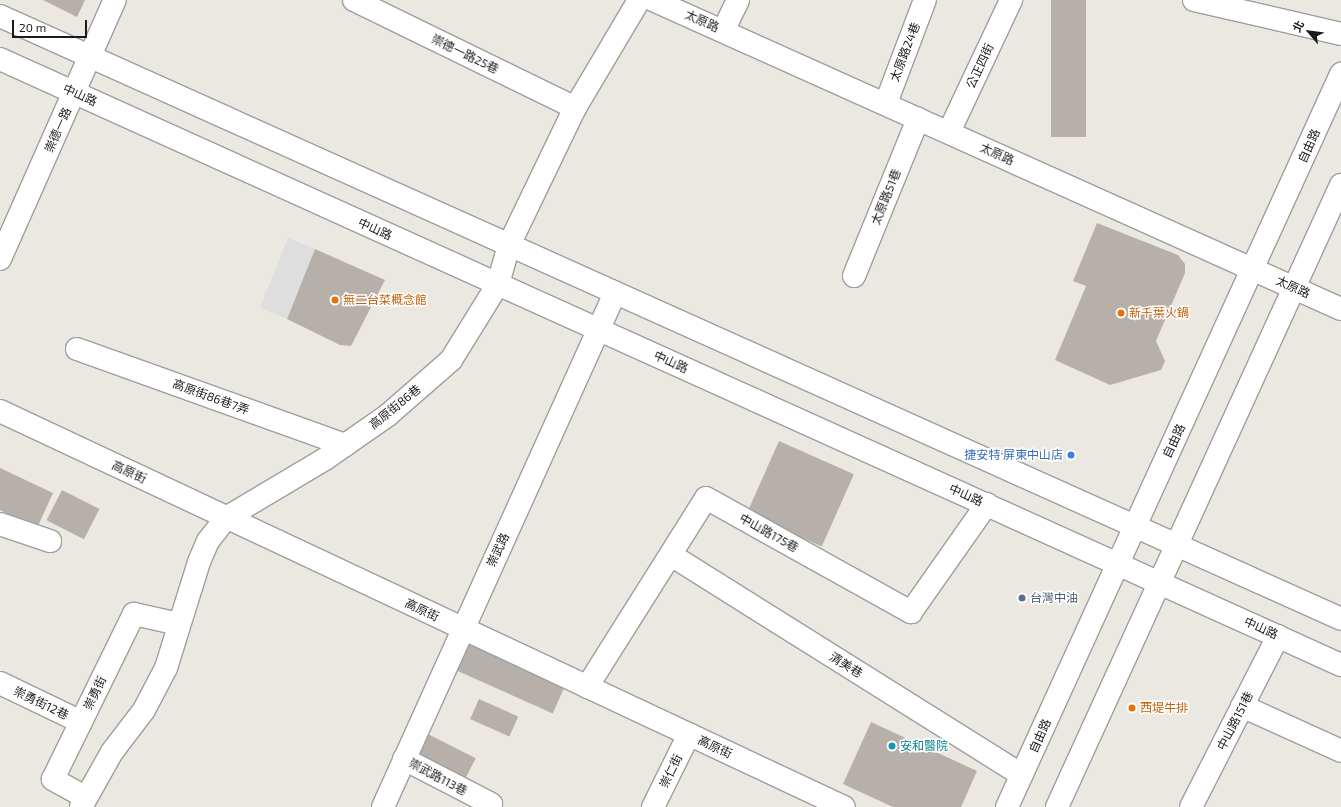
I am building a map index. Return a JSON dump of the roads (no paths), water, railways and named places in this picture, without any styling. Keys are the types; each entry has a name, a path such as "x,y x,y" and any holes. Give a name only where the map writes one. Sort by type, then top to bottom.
{"street":[{"name":"崇德一路","path":"2,252 115,0"},
{"name":"崇德一路25巷","path":"354,0 575,108"},
{"name":"高原街86巷","path":"226,518 345,445 388,415 451,360 498,284 509,245 575,108 639,0"},
{"name":"太原路","path":"653,0 886,103 1341,309"},
{"path":"723,31 738,0"},
{"name":"太原路24巷","path":"886,103 925,0"},
{"name":"公正四街","path":"949,132 1011,0"},
{"path":"1194,0 1341,34"},
{"path":"0,16 1341,620"},
{"name":"中山路","path":"0,60 1118,563 1341,665"},
{"name":"自由路","path":"1007,807 1341,74"},
{"name":"太原路51巷","path":"854,276 918,118"},
{"path":"1057,807 1294,288 1341,190"},
{"name":"崇武路","path":"383,807 462,628 615,293"},
{"name":"高原街86巷7弄","path":"77,349 345,445"},
{"name":"高原街","path":"0,411 844,807"},
{"name":"中山路175巷","path":"587,687 706,498 911,612 987,504"},
{"name":"崇勇街","path":"179,624 134,614 53,779 83,802 112,752 144,710 166,668 202,555 208,541 226,518"},
{"path":"0,524 50,541"},
{"name":"清美巷","path":"671,555 1022,775"},
{"name":"中山路151巷","path":"1191,807 1278,636"},
{"name":"崇勇街12巷","path":"0,683 81,722"},
{"path":"1242,706 1341,752"},
{"name":"崇仁街","path":"653,807 689,734"},
{"name":"崇武路113巷","path":"404,759 491,804 489,807"}],"place":[{"name":"無二台菜概念館","path":"335,300"},
{"name":"新千葉火鍋","path":"1121,313"},
{"name":"捷安特 屏東中山店","path":"1071,455"},
{"name":"台灣中油","path":"1022,598"},
{"name":"西堤牛排","path":"1132,708"},
{"name":"安和醫院","path":"892,746"}]}
